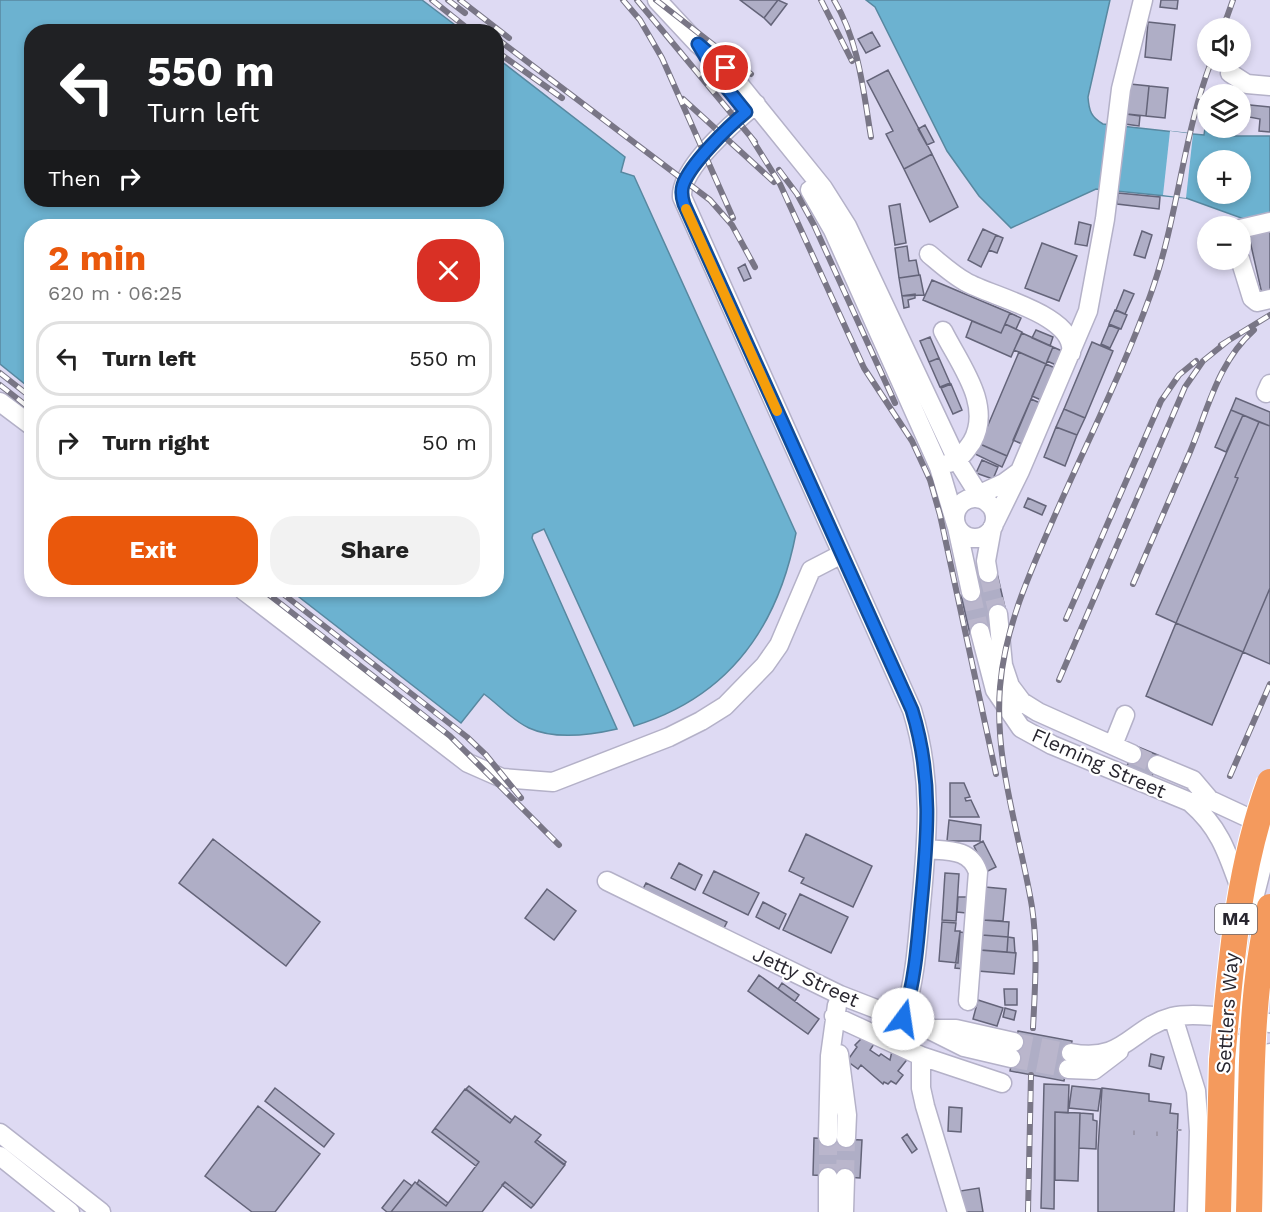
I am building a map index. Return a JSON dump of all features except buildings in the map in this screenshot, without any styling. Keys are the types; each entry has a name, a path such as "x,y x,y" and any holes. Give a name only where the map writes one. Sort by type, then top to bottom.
{"highway":[{"name":"Settlers Way","path":"1204,1209 1222,1060 1233,942 1245,864 1270,782"},
{"name":"Settlers Way","path":"1249,1212 1253,1038 1259,974 1260,910"}],"street":[{"path":"657,0 698,44 717,76 751,108 824,188 847,226 957,460 984,510 988,533 975,538 963,534 956,524 957,509 984,510 1020,471 1091,302 1124,74 1143,0"},
{"path":"1230,73 1246,84 1270,86"},
{"path":"751,108 817,200 833,230 939,467 956,524 971,592"},
{"path":"751,108 722,134 687,178 683,186 682,198 912,710 919,732 928,778 926,849 915,967 903,1019"},
{"path":"1251,227 1270,222"},
{"path":"929,254 966,282 1055,322 1071,342 1071,354"},
{"path":"1243,270 1249,295 1257,302 1270,299"},
{"path":"939,467 957,460 978,431 981,414 976,397 943,331"},
{"path":"0,402 24,420"},
{"path":"988,573 984,510 1004,483 1020,471"},
{"path":"252,597 473,766 502,778 547,783 669,737 725,706 748,685 779,645 811,570 842,554"},
{"name":"Fleming Street","path":"998,614 1001,658 1010,686 1018,698 1038,712 1132,754"},
{"name":"Fleming Street","path":"980,632 995,690 1022,728 1052,745 1270,828"},
{"path":"1113,745 1125,715"},
{"name":"Fleming Street","path":"1157,765 1192,780 1200,802"},
{"path":"1200,802 1260,910"},
{"path":"1236,1212 1234,1019 1260,910 1270,836"},
{"path":"926,849 965,854 972,860 978,872 969,1001"},
{"name":"Jetty Street","path":"607,881 840,994 927,1029 956,1029 977,1042 1012,1050"},
{"path":"828,1137 834,1021 840,994"},
{"path":"1173,1017 1196,1091 1204,1209"},
{"path":"1070,1061 1088,1071 1101,1068 1129,1043 1173,1017 1270,1023"},
{"path":"834,1021 921,1056 1002,1083"},
{"path":"834,1021 847,1115 846,1138"},
{"path":"1264,1212 1270,1053"},
{"path":"921,1056 921,1088 925,1106 957,1212"},
{"path":"0,1133 101,1212"},
{"path":"0,1156 70,1212"},
{"path":"828,1212 837,1178 844,1212"}],"path":[{"path":"1134,1128 1134,1135"},
{"path":"1157,1129 1157,1136"}],"water":[{"path":"0,0 422,0 454,24 24,24 24,207 504,207 504,63 625,157 621,172 634,176 796,533 788,567 776,599 762,628 744,654 722,677 697,697 667,713 634,726 544,529 533,534 532,538 617,729 573,735 539,732 517,721 484,694 461,723 299,597 504,597 504,219 24,219 24,383 0,364"},
{"path":"866,0 1110,0 1088,97 1093,116 1103,124 1197,134 1197,138 1270,136 1270,213 1251,217 1236,216 1203,204 1251,204 1251,150 1197,150 1197,202 1186,198 1096,189 1011,228 979,196 947,151 875,7"}],"pier":[{"path":"1170,131 1193,134 1186,198 1163,195"}],"tunnel":[{"path":"988,573 998,614"},
{"path":"971,592 980,632"},
{"path":"1132,754 1157,765"},
{"path":"1014,1042 1071,1053"},
{"path":"1011,1058 1068,1069"},
{"path":"828,1137 828,1177"},
{"path":"845,1178 846,1138"}],"railway":[{"path":"432,0 462,24"},
{"path":"448,0 465,13"},
{"path":"460,0 491,24"},
{"path":"623,0 640,20 662,58 733,218"},
{"path":"637,0 755,142"},
{"path":"656,0 751,74"},
{"path":"821,0 852,61"},
{"path":"834,0 855,49 871,137"},
{"path":"1227,18 1233,0"},
{"path":"504,34 509,38"},
{"path":"504,44 710,200 732,225 755,267"},
{"path":"504,57 562,98"},
{"path":"1033,1028 1036,968 1034,922 1004,771 999,715 1000,687 1007,642 1028,578 1117,379 1150,296 1167,238 1193,120 1208,72"},
{"path":"683,99 774,182"},
{"path":"750,136 780,184 864,368 912,441 930,480 940,515 996,774"},
{"path":"779,170 797,194 814,225 895,403"},
{"path":"1221,345 1270,315"},
{"path":"1133,584 1190,452 1215,387 1231,357 1254,330"},
{"path":"1059,680 1185,387 1203,361 1229,340"},
{"path":"1066,619 1161,401 1179,375 1196,361"},
{"path":"0,373 24,392"},
{"path":"0,385 24,404"},
{"path":"272,597 450,736 559,845"},
{"path":"287,597 467,737 486,755 521,798"},
{"path":"1230,776 1270,684"},
{"path":"1028,1212 1031,1075"}],"slow traffic":[{"path":"686,209 777,411"}],"route":[{"path":"726,68 698,44 717,76 746,112 722,134 687,178 683,186 682,198 912,710 928,778 928,826 915,967 909,1002 903,1019"}]}
